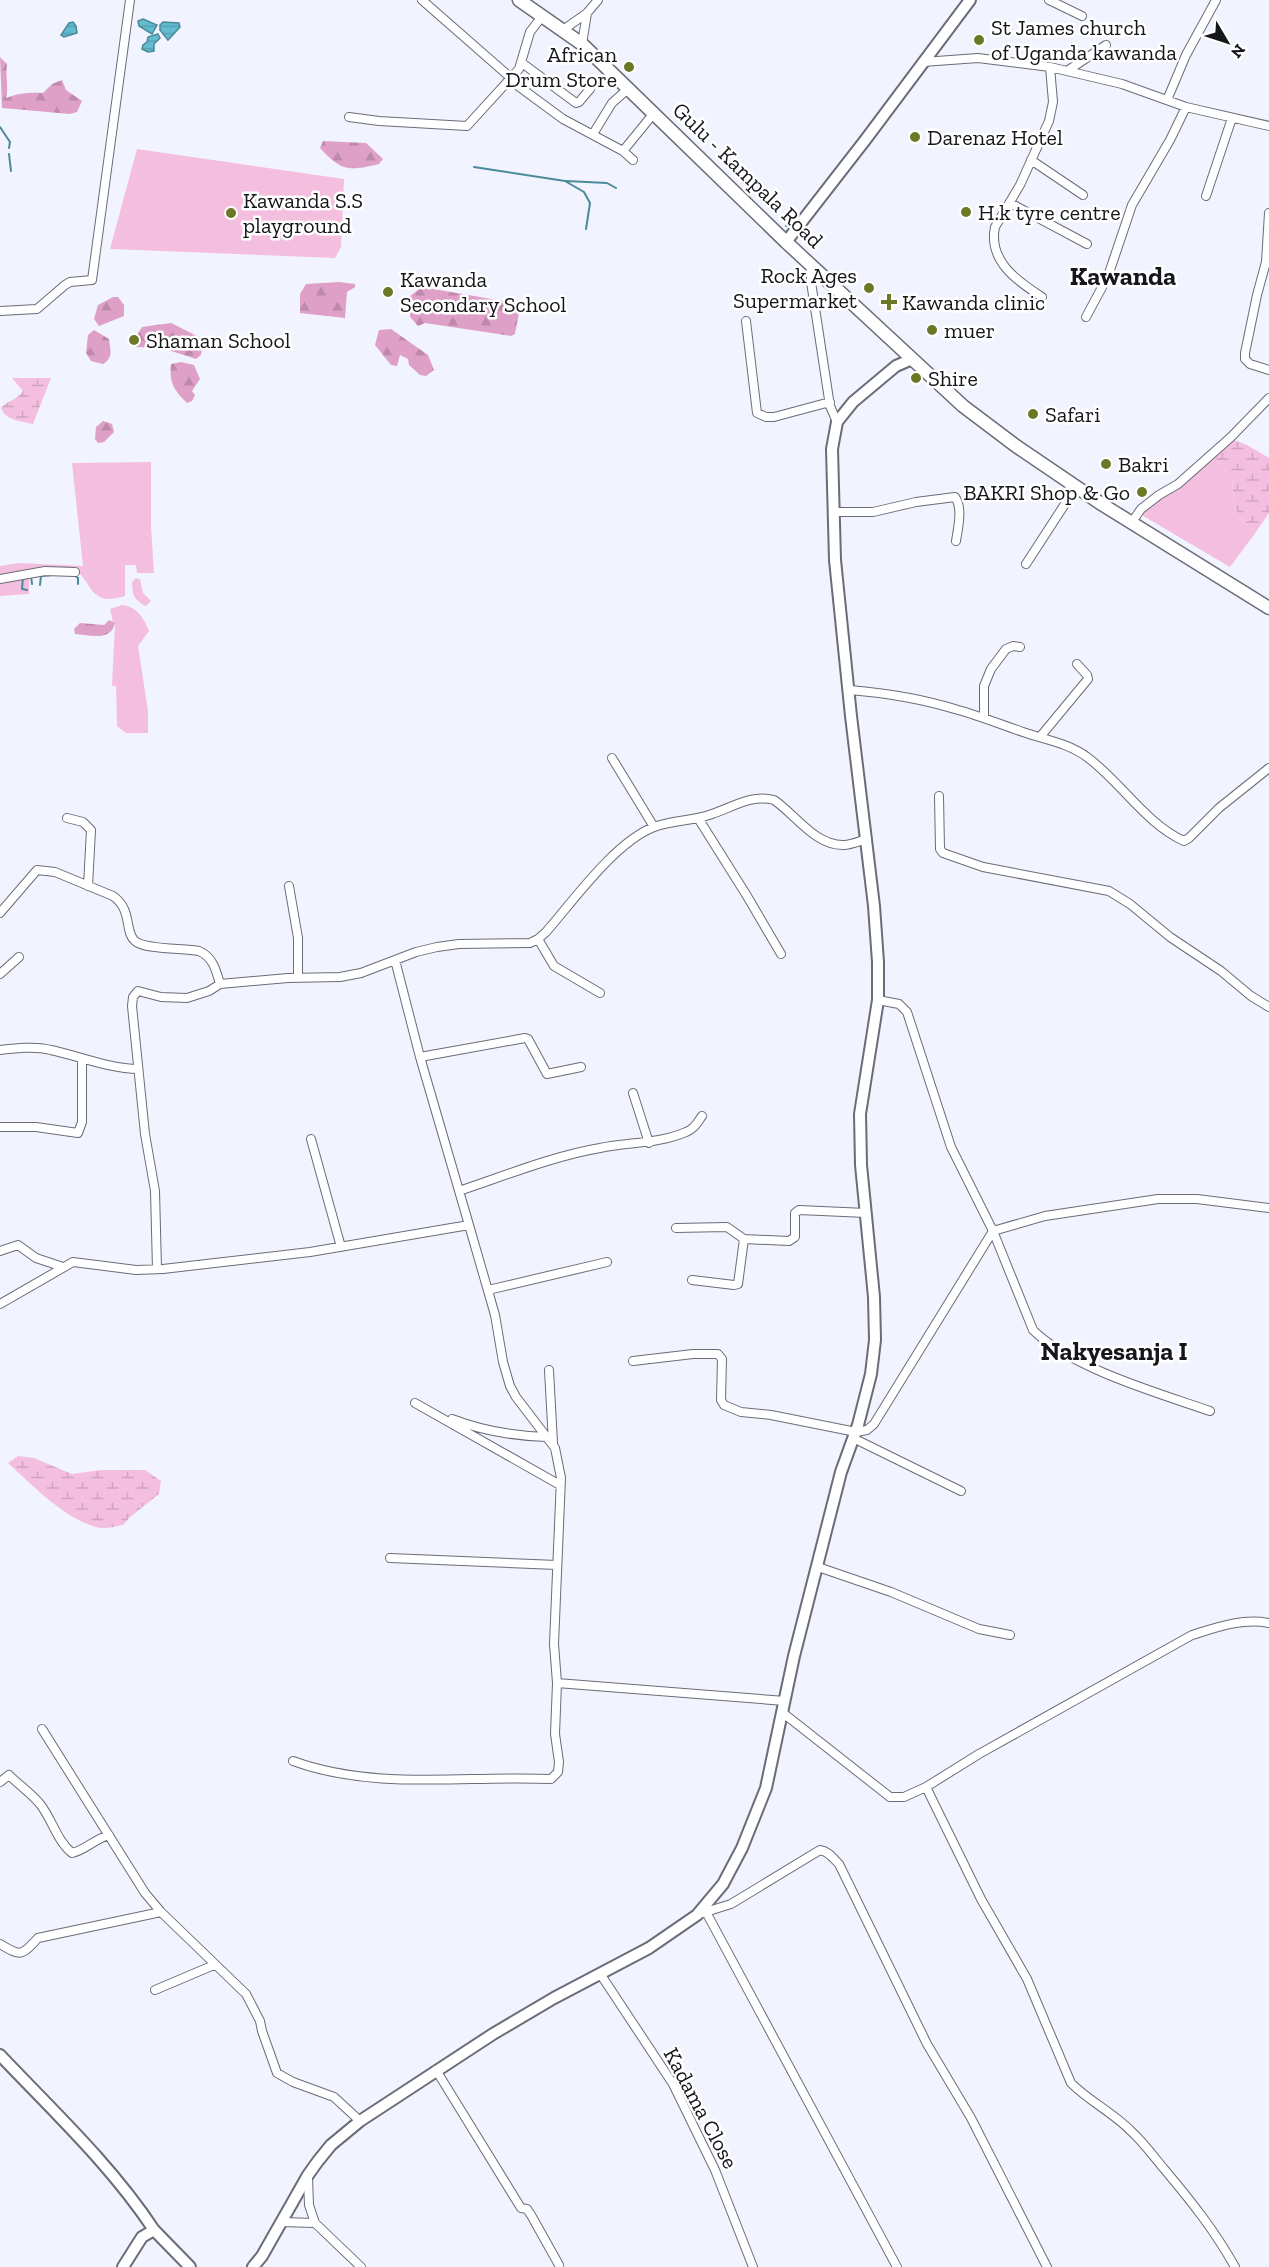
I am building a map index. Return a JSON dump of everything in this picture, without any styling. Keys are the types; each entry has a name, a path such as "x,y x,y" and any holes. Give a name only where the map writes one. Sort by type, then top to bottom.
{"main road":[{"name":"Gulu - Kampala Road","path":"519,0 582,44 811,266 963,406 1076,487 1269,608"}],"street":[{"path":"0,311 36,309 70,282 92,280 130,0"},
{"path":"422,0 511,79 563,119 623,151 633,160"},
{"path":"563,30 588,13 598,0"},
{"path":"786,242 970,0"},
{"path":"1048,0 1082,16"},
{"path":"1167,100 1186,55 1216,0"},
{"path":"582,44 588,13"},
{"path":"349,117 467,126 511,79 522,63 524,47 543,15"},
{"path":"1067,71 1106,45"},
{"path":"923,62 978,58 1050,67 1122,84 1186,107 1269,126"},
{"path":"522,63 576,103 591,89"},
{"path":"1042,297 1011,274 1000,261 996,249 995,227 1020,185 1052,112 1050,67"},
{"path":"593,134 612,103 628,88"},
{"path":"1086,317 1108,276 1132,205 1170,140 1186,107"},
{"path":"623,151 654,113"},
{"path":"1206,196 1232,118"},
{"path":"1031,160 1083,195"},
{"path":"1010,203 1087,244"},
{"path":"1269,213 1266,262 1245,353 1245,359 1250,364 1269,370"},
{"path":"702,1913 723,1884 742,1848 766,1788 841,1472 871,1374 875,1340 874,1297 861,1165 860,1114 878,1000 874,906 835,560 832,449 837,422 830,402 811,282 811,266"},
{"path":"746,321 758,413 766,417 774,417 830,402"},
{"path":"837,422 863,393 896,366 912,359"},
{"path":"1132,522 1142,509 1159,495 1178,484 1231,437 1269,398"},
{"path":"1026,564 1076,487"},
{"path":"833,512 873,512 916,502 955,497 958,501 959,519 956,541"},
{"path":"0,579 45,571 75,572"},
{"path":"984,718 984,686 991,669 1005,650 1013,646 1020,647"},
{"path":"1040,737 1088,679 1077,664"},
{"path":"850,690 877,692 957,709 1066,744 1089,758 1110,776 1143,811 1184,841 1219,808 1269,768"},
{"path":"612,758 654,827"},
{"path":"939,796 940,849 943,853 982,867 1110,891 1269,1007"},
{"path":"157,1269 155,1191 145,1134 138,1069 132,1006 135,993 143,990 161,997 187,998 209,991 219,984 361,974 416,952 437,947 459,944 530,943 538,939 630,840 654,827 698,818 750,799 764,798 781,805 818,837 832,843 844,845 867,839"},
{"path":"67,818 83,822 91,830 88,886"},
{"path":"698,818 781,954"},
{"path":"0,913 37,870 55,872 113,896 123,904 132,937 136,942 148,946 188,949 206,954 213,963 219,984"},
{"path":"289,886 298,938 298,978"},
{"path":"538,939 554,966 600,993"},
{"path":"0,974 20,957"},
{"path":"293,1761 315,1769 390,1778 551,1779 558,1772 555,1734 557,1683 554,1644 559,1462 550,1440 510,1386 488,1290 420,1057 395,960"},
{"path":"878,1000 899,1004 907,1012 951,1147 993,1231 1033,1330 1045,1342 1080,1362 1209,1411"},
{"path":"420,1057 525,1038 528,1039 547,1074 581,1067"},
{"path":"0,1050 26,1047 50,1049 123,1069 138,1069"},
{"path":"0,1127 36,1127 74,1133 79,1131 82,1122 82,1059"},
{"path":"633,1093 649,1143"},
{"path":"459,1191 599,1148 649,1143 688,1131 702,1116"},
{"path":"311,1139 341,1247"},
{"path":"854,1435 867,1430 874,1424 993,1231 1045,1216 1158,1198 1197,1199 1269,1208"},
{"path":"676,1228 727,1227 744,1239 792,1240 795,1237 795,1213 799,1210 866,1213"},
{"path":"0,1304 63,1267 78,1261 136,1270 157,1269 341,1247 469,1225"},
{"path":"692,1280 738,1284 744,1239"},
{"path":"0,1251 18,1245 36,1258 63,1267"},
{"path":"488,1290 607,1262"},
{"path":"633,1361 693,1354 718,1354 722,1359 721,1400 724,1405 741,1412 771,1415 854,1435 961,1491"},
{"path":"549,1370 550,1440"},
{"path":"550,1440 477,1428 415,1402 560,1485"},
{"path":"390,1558 557,1565"},
{"path":"818,1567 891,1592 979,1629 1010,1635"},
{"path":"783,1713 890,1797 904,1797 926,1787 979,1754 1192,1635 1225,1624 1254,1620 1269,1623"},
{"path":"557,1683 785,1701"},
{"path":"42,1730 145,1893 161,1912 246,1994 260,2021 277,2073 293,2082 334,2097 360,2121"},
{"path":"0,1782 9,1775 22,1789 34,1797 48,1814 63,1844 72,1852 80,1851 109,1835"},
{"path":"926,1787 981,1899 1027,1979 1071,2083 1133,2132 1220,2239 1235,2267"},
{"path":"253,2267 262,2256 308,2175 331,2145 360,2121 436,2070 554,1998 649,1948 702,1913 731,1904 820,1850 825,1850 839,1864 927,2044 971,2118 1047,2267"},
{"path":"0,1944 18,1953 29,1948 38,1938 161,1912"},
{"path":"702,1913 897,2267"},
{"path":"155,1990 214,1965"},
{"name":"Kadama Close","path":"601,1975 673,2084 715,2170 753,2267"},
{"path":"0,2055 73,2130 131,2198 154,2230 190,2267"},
{"path":"436,2070 521,2208 527,2209 531,2215 560,2265"},
{"path":"308,2175 309,2205 315,2223 361,2267"},
{"path":"281,2222 315,2223"},
{"path":"123,2267 142,2237 154,2230"}],"green space":[{"path":"0,57 7,64 6,98 24,93 43,93 52,84 62,80 66,90 82,101 77,112 70,114 2,108"},
{"path":"323,141 366,143 383,159 379,164 346,168 334,162 320,148"},
{"name":"Kawanda S.S playground","path":"137,149 344,179 341,247 335,258 110,249"},
{"path":"339,282 355,284 355,287 347,292 345,318 300,313 300,294 306,284"},
{"path":"422,287 514,303 520,307 515,334 511,336 425,323 418,326 410,317 410,296"},
{"path":"113,297 118,297 124,305 124,316 99,326 94,319 98,305"},
{"path":"171,323 203,339 201,355 196,359 162,348 136,347 134,340 142,327"},
{"path":"391,329 428,355 434,370 426,376 420,375 409,365 408,359 400,355 397,366 391,365 375,345 379,330"},
{"path":"94,330 109,339 110,356 103,364 91,361 86,353 88,335"},
{"path":"181,362 194,365 200,379 192,391 195,395 192,401 187,403 176,390 171,376 171,364"},
{"path":"12,378 51,378 33,424 6,416 1,408 23,391"},
{"path":"103,421 112,424 114,432 104,442 98,443 95,439 96,427"},
{"path":"1231,439 1269,458 1269,513 1256,532 1239,518 1234,504 1232,476 1213,457"},
{"path":"1213,457 1232,476 1234,504 1239,518 1256,532 1230,567 1140,514"},
{"path":"151,462 154,573 137,573 136,565 125,565 125,596 113,599 103,598 91,589 78,572 71,570 40,570 0,577 0,566 19,563 83,566 72,463"},
{"path":"29,575 29,594 0,596 0,581"},
{"path":"136,578 140,579 143,593 151,601 146,606 139,602 133,594 132,582"},
{"path":"122,605 139,613 149,631 138,646 148,711 148,733 126,733 117,726 116,686 112,686 115,623 110,609"},
{"path":"109,620 115,623 113,629 105,635 75,634 74,629 80,623 104,625"},
{"path":"18,1456 34,1458 72,1474 101,1470 145,1470 161,1481 159,1494 123,1525 100,1528 75,1518 39,1492 8,1463"}],"water":[{"path":"143,19 157,25 152,34 139,26 138,21"},
{"path":"73,22 77,33 64,37 61,35 69,23"},
{"path":"163,22 179,23 180,27 168,40 160,30"},
{"path":"158,34 160,38 154,44 154,51 148,52 142,49 148,37"}],"waterway":[{"path":"0,127 10,142 9,148"},
{"path":"9,154 11,171"},
{"path":"474,167 565,181 584,192 590,203 586,229"},
{"path":"566,181 607,183 616,188"},
{"path":"786,226 792,224 802,213"},
{"path":"40,585 41,576 53,575"},
{"path":"74,575 78,578 78,584"},
{"path":"31,576 32,584"},
{"path":"23,577 22,589 27,590"}],"place":[{"name":"St James church of Uganda kawanda","path":"979,40"},
{"name":"African Drum Store","path":"629,67"},
{"name":"Darenaz Hotel","path":"915,137"},
{"name":"H.k tyre centre","path":"966,212"},
{"name":"Kawanda S.S playground","path":"231,213"},
{"name":"Rock Ages Supermarket","path":"869,288"},
{"name":"Kawanda Secondary School","path":"388,292"},
{"name":"Kawanda clinic","path":"889,302"},
{"name":"muer","path":"932,330"},
{"name":"Shaman School","path":"134,340"},
{"name":"Shire","path":"916,378"},
{"name":"Safari","path":"1033,414"},
{"name":"Bakri","path":"1106,464"},
{"name":"BAKRI Shop & Go","path":"1142,492"}],"district":[{"name":"Kawanda","path":"1123,276"},
{"name":"Nakyesanja I","path":"1114,1351"}]}
